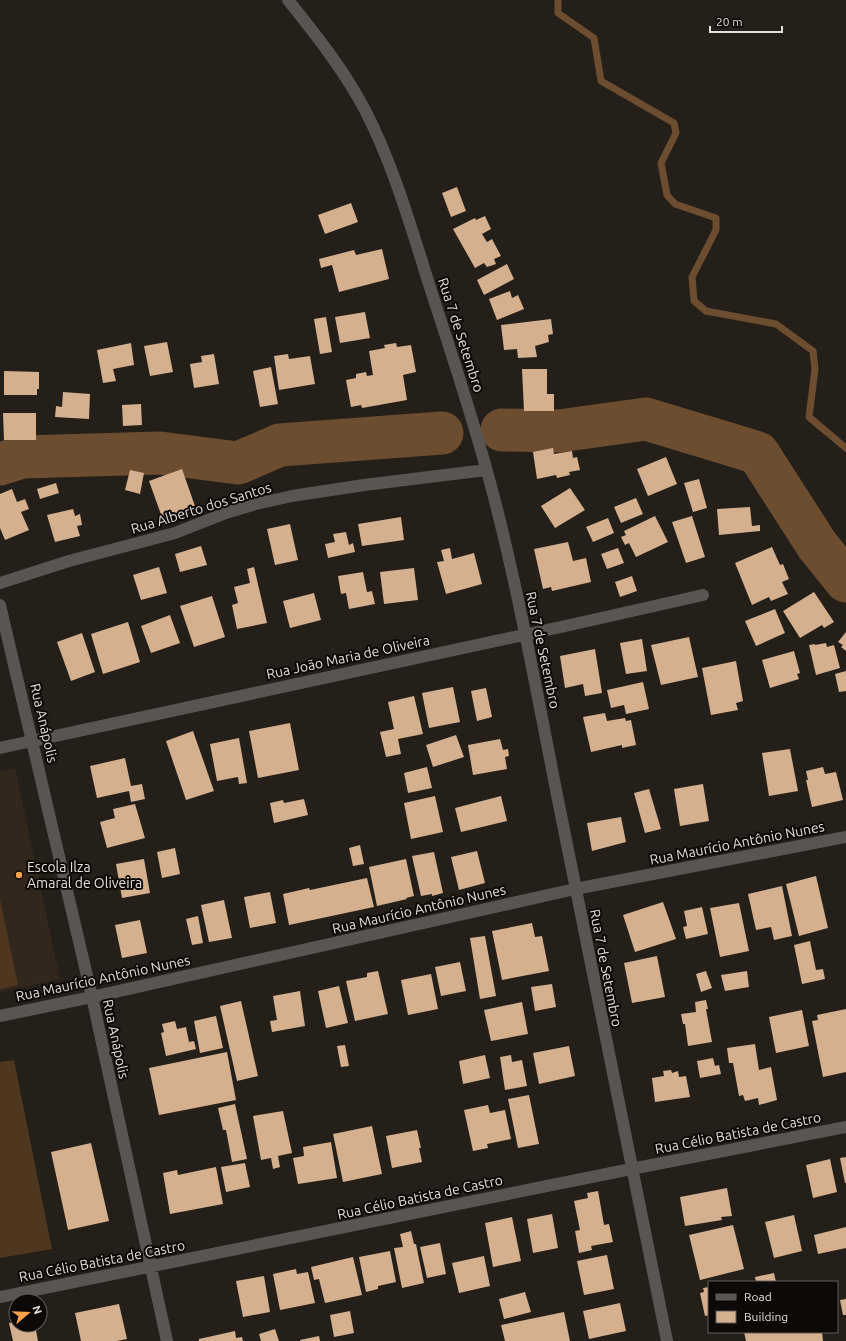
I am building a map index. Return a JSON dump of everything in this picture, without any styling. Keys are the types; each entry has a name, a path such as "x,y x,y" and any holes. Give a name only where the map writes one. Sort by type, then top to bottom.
{"street":[{"name":"Rua 7 de Setembro","path":"288,0 326,48 349,82 366,112 382,148 401,198 459,376 486,470 496,507 525,635 631,1169 667,1341"},
{"name":"Rua Alberto dos Santos","path":"0,582 69,561 175,533 226,513 256,504 292,496 364,485 486,470"},
{"name":"Rua João Maria de Oliveira","path":"0,748 525,635 703,595"},
{"name":"Rua Anápolis","path":"0,605 92,997 167,1341"},
{"name":"Rua Maurício Antônio Nunes","path":"0,1016 92,997 576,889 846,837"},
{"name":"Rua Célio Batista de Castro","path":"0,1297 846,1127"}],"shaded area":[{"name":"Escola Ilza Amaral de Oliveira","path":"15,768 60,979 0,992 0,771"},
{"path":"0,899 18,985 0,989"},
{"path":"14,1060 52,1249 0,1258 0,1062"}],"building":[{"path":"457,187 466,211 451,217 442,193"},
{"path":"351,203 358,222 325,234 318,215"},
{"path":"485,216 491,229 482,234 487,242 492,239 501,256 494,259 496,264 487,267 484,263 475,268 453,229 475,218 476,220"},
{"path":"382,249 389,279 339,292 332,265 321,268 319,259 354,250 356,255"},
{"path":"507,264 514,279 484,295 477,280"},
{"path":"510,291 512,298 518,295 524,309 497,320 489,299"},
{"path":"365,312 370,338 340,343 335,317"},
{"path":"326,317 332,352 320,354 314,319"},
{"path":"551,319 553,334 548,335 549,342 535,346 537,357 518,358 517,349 504,350 501,325"},
{"path":"167,342 173,372 150,376 144,346"},
{"path":"131,343 134,365 113,369 116,381 103,383 97,350"},
{"path":"396,343 397,347 411,345 416,372 403,375 407,400 362,408 361,405 351,407 346,380 356,378 356,374 366,372 367,376 373,375 369,351 385,348 384,345"},
{"path":"214,354 219,384 194,388 190,364 202,362 201,356"},
{"path":"288,354 289,359 310,356 315,384 279,390 274,356"},
{"path":"271,367 278,404 260,407 253,371"},
{"path":"522,369 547,369 547,394 554,394 554,411 524,411"},
{"path":"4,371 39,372 39,389 37,389 37,395 4,395"},
{"path":"63,392 90,394 89,419 55,417 56,406 62,407"},
{"path":"141,404 142,425 123,426 122,405"},
{"path":"3,413 36,413 36,440 4,440"},
{"path":"553,448 554,454 572,451 573,458 577,457 580,470 569,472 570,475 557,478 556,475 537,479 533,452"},
{"path":"666,457 677,484 648,496 637,469"},
{"path":"182,469 196,509 163,520 149,481"},
{"path":"130,470 144,473 140,494 125,490"},
{"path":"699,479 707,508 693,512 684,483"},
{"path":"56,483 59,493 40,499 37,489"},
{"path":"570,488 585,510 555,528 541,506"},
{"path":"12,489 17,502 25,499 29,509 21,512 29,530 5,540 0,528 0,494"},
{"path":"636,498 643,514 621,523 614,507"},
{"path":"750,507 752,526 760,525 760,531 719,535 717,509"},
{"path":"73,509 75,516 80,514 82,525 77,526 80,536 55,542 47,515"},
{"path":"655,516 668,542 636,557 629,543 625,545 621,537 626,535 624,531"},
{"path":"692,516 705,557 686,563 672,522"},
{"path":"401,517 404,540 362,546 358,524"},
{"path":"608,518 614,533 593,542 586,527"},
{"path":"290,524 298,560 275,565 267,529"},
{"path":"346,532 349,545 353,543 355,552 328,558 325,544 335,542 333,534"},
{"path":"568,542 573,561 586,558 591,582 552,591 551,587 543,589 534,549"},
{"path":"201,546 207,565 180,572 175,554"},
{"path":"772,547 780,565 783,564 789,579 782,582 788,594 771,601 769,597 752,605 735,563"},
{"path":"450,548 452,559 474,553 482,584 446,594 437,562 444,561 441,550"},
{"path":"618,548 624,563 607,569 601,554"},
{"path":"159,567 167,593 141,600 133,575"},
{"path":"254,567 267,623 237,629 232,605 238,603 234,587 250,583 247,569"},
{"path":"414,568 418,600 384,604 380,572"},
{"path":"363,572 367,592 372,591 375,604 349,609 346,593 341,594 338,576"},
{"path":"632,576 637,591 620,597 615,582"},
{"path":"814,592 834,622 824,628 822,625 800,638 783,611"},
{"path":"314,593 321,620 290,628 283,601"},
{"path":"212,596 225,637 194,647 180,606"},
{"path":"775,609 785,633 756,646 745,621"},
{"path":"170,615 180,643 151,653 141,626"},
{"path":"128,622 140,662 103,674 91,634"},
{"path":"846,632 846,651 841,647 843,645 838,642"},
{"path":"82,633 95,672 71,681 57,642"},
{"path":"689,637 698,677 661,685 651,645"},
{"path":"642,639 647,671 626,674 620,643"},
{"path":"826,643 827,647 834,645 840,668 816,675 809,645"},
{"path":"595,649 602,693 585,696 583,684 565,688 560,656"},
{"path":"794,651 800,673 797,674 799,679 770,688 762,660"},
{"path":"736,661 743,701 736,703 738,710 711,715 702,668"},
{"path":"846,671 846,691 839,692 835,674"},
{"path":"643,682 649,709 626,714 624,705 611,708 607,690"},
{"path":"453,687 460,722 429,728 422,693"},
{"path":"486,688 492,717 477,721 471,691"},
{"path":"414,696 423,734 398,739 401,754 386,757 380,732 394,729 388,702"},
{"path":"605,713 607,721 625,718 626,721 631,720 636,745 622,748 622,745 591,752 583,717"},
{"path":"290,723 299,770 258,778 249,731"},
{"path":"193,731 214,791 186,800 166,741"},
{"path":"456,735 464,757 433,767 426,745"},
{"path":"239,738 247,783 239,784 238,777 217,781 210,744"},
{"path":"500,739 503,750 508,749 509,756 505,757 507,769 473,775 468,745"},
{"path":"790,749 798,791 769,796 762,753"},
{"path":"125,758 131,786 142,784 145,799 131,802 129,791 97,798 90,766"},
{"path":"427,767 432,788 408,793 404,773"},
{"path":"823,767 825,774 836,772 843,800 812,807 806,780 808,780 806,771"},
{"path":"703,784 709,821 680,826 674,789"},
{"path":"649,789 661,829 645,833 634,793"},
{"path":"435,796 443,832 411,839 404,803"},
{"path":"501,796 507,821 461,832 455,808"},
{"path":"304,799 308,815 274,823 270,803 283,800 284,803"},
{"path":"135,804 145,838 107,848 100,822 115,818 113,809"},
{"path":"621,817 626,842 592,851 587,823"},
{"path":"360,845 364,864 353,866 349,848"},
{"path":"175,848 180,874 162,878 157,852"},
{"path":"477,851 485,883 459,890 451,857"},
{"path":"434,852 443,893 432,896 432,894 421,896 412,856"},
{"path":"144,859 150,893 122,898 116,864"},
{"path":"406,859 414,896 377,906 369,867"},
{"path":"816,876 828,928 799,936 786,884"},
{"path":"367,878 374,907 289,925 283,894"},
{"path":"782,886 792,936 774,940 771,927 756,930 748,894"},
{"path":"270,892 276,923 250,928 244,897"},
{"path":"224,900 232,938 209,942 201,905"},
{"path":"663,902 676,939 635,952 623,915"},
{"path":"739,903 749,951 720,957 710,908"},
{"path":"702,907 708,934 686,939 683,927 687,926 684,911"},
{"path":"198,916 203,943 192,945 186,919"},
{"path":"140,920 147,953 122,958 115,925"},
{"path":"532,923 535,937 542,936 549,971 502,980 492,931"},
{"path":"485,936 496,996 480,999 470,938"},
{"path":"810,941 816,970 823,969 825,979 802,984 794,945"},
{"path":"657,956 665,997 632,1003 624,963"},
{"path":"460,962 466,991 441,996 435,967"},
{"path":"378,971 388,1014 355,1021 346,981 367,977 367,973"},
{"path":"706,971 712,988 701,992 696,974"},
{"path":"747,971 749,987 725,991 721,975"},
{"path":"431,974 438,1009 408,1015 401,980"},
{"path":"552,984 556,1007 535,1011 531,987"},
{"path":"339,986 348,1023 326,1028 318,991"},
{"path":"300,991 305,1026 272,1032 270,1021 277,1020 273,996"},
{"path":"706,1000 708,1009 706,1009 712,1042 688,1046 685,1024 683,1024 681,1014 696,1012 695,1002"},
{"path":"241,1001 258,1076 237,1081 220,1006"},
{"path":"522,1002 528,1034 491,1041 484,1010"},
{"path":"846,1009 846,1072 823,1077 812,1021 818,1020 817,1015"},
{"path":"802,1010 809,1046 776,1053 769,1017"},
{"path":"216,1016 223,1048 200,1053 194,1021"},
{"path":"175,1021 177,1029 186,1027 189,1042 194,1041 196,1049 166,1056 161,1033 164,1032 162,1024"},
{"path":"755,1044 759,1070 771,1067 777,1100 759,1105 758,1098 745,1101 743,1095 739,1096 733,1063 729,1063 727,1048"},
{"path":"345,1045 349,1066 341,1067 337,1046"},
{"path":"569,1046 575,1076 539,1084 533,1053"},
{"path":"227,1052 236,1100 159,1115 149,1068"},
{"path":"485,1055 490,1078 463,1084 459,1061"},
{"path":"511,1055 512,1062 522,1060 527,1086 505,1090 500,1057"},
{"path":"713,1058 715,1066 719,1065 721,1074 700,1078 697,1061"},
{"path":"671,1070 672,1073 678,1071 679,1077 686,1076 690,1097 655,1102 652,1078 664,1076 663,1071"},
{"path":"529,1095 539,1144 518,1148 508,1099"},
{"path":"235,1104 247,1159 232,1162 226,1130 223,1130 218,1108"},
{"path":"488,1105 490,1113 505,1110 511,1139 487,1144 488,1148 473,1151 464,1110"},
{"path":"283,1111 292,1153 278,1156 280,1167 273,1169 271,1158 261,1160 253,1116"},
{"path":"372,1126 382,1174 343,1182 333,1134"},
{"path":"417,1130 422,1162 392,1168 386,1136"},
{"path":"331,1142 337,1178 298,1184 293,1158 304,1156 303,1147"},
{"path":"91,1143 109,1221 68,1230 51,1152"},
{"path":"846,1157 846,1183 845,1183 840,1158"},
{"path":"830,1159 837,1192 813,1198 806,1165"},
{"path":"245,1163 250,1187 226,1192 221,1167"},
{"path":"216,1167 223,1204 170,1214 163,1173 177,1170 178,1175"},
{"path":"727,1188 732,1216 721,1217 722,1220 685,1226 680,1197"},
{"path":"598,1191 604,1225 609,1224 613,1242 591,1246 592,1250 579,1253 575,1231 580,1230 574,1201 588,1198 587,1193"},
{"path":"552,1214 558,1248 533,1253 527,1219"},
{"path":"794,1215 802,1251 774,1258 765,1222"},
{"path":"512,1217 521,1261 493,1267 485,1223"},
{"path":"733,1225 744,1269 700,1280 689,1235"},
{"path":"846,1227 846,1248 818,1254 814,1235"},
{"path":"411,1231 414,1244 416,1244 424,1283 402,1288 394,1248 403,1247 400,1234"},
{"path":"440,1243 446,1274 427,1278 420,1247"},
{"path":"390,1251 396,1282 378,1286 378,1289 366,1292 359,1257"},
{"path":"607,1255 614,1289 584,1295 577,1261"},
{"path":"484,1256 490,1286 459,1293 452,1263"},
{"path":"353,1257 362,1295 325,1303 319,1279 314,1280 311,1267"},
{"path":"296,1269 297,1274 308,1272 315,1303 280,1310 273,1274"},
{"path":"774,1273 776,1281 756,1281 755,1277"},
{"path":"264,1276 270,1312 243,1317 236,1281"},
{"path":"708,1287 708,1315 705,1316 700,1293 704,1292 703,1288"},
{"path":"525,1292 531,1312 504,1319 499,1299"},
{"path":"846,1299 846,1315 843,1315 840,1300"},
{"path":"620,1303 626,1331 589,1339 583,1311"},
{"path":"119,1304 127,1339 117,1341 81,1341 75,1313"},
{"path":"350,1311 354,1333 334,1337 330,1315"},
{"path":"564,1312 570,1341 505,1341 501,1325"},
{"path":"275,1329 279,1341 261,1341 259,1334"},
{"path":"235,1331 236,1338 242,1337 243,1341 199,1341 199,1339"},
{"path":"11,1333 36,1333 38,1341 13,1341"},
{"path":"744,1333 822,1333 823,1341 746,1341"},
{"path":"319,1336 320,1341 300,1341 300,1340"}],"waterway":[{"path":"558,0 558,13 594,38 601,81 674,123 676,133 661,163 667,195 675,204 716,218 716,230 692,277 694,301 706,311 776,324 813,351 815,369 809,417 846,448"},
{"path":"502,430 559,431 646,419 758,453 817,545 846,581"},
{"path":"0,464 22,457 160,453 238,463 280,445 442,433"}],"place":[{"name":"Escola Ilza Amaral de Oliveira","path":"19,875"}]}
